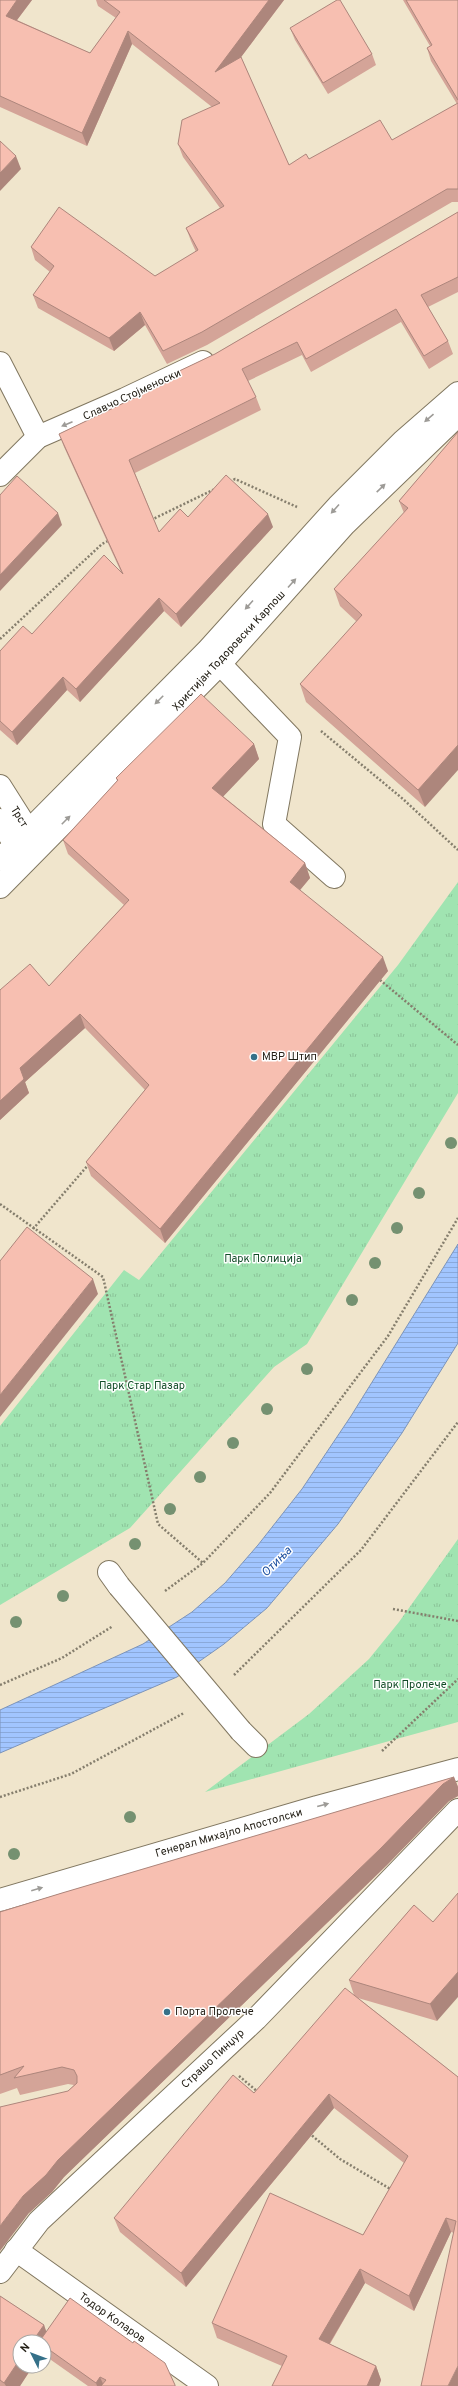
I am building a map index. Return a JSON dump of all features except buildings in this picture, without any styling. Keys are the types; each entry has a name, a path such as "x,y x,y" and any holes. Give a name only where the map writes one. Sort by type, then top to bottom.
{"street":[{"name":"Славчо Стојменоски","path":"0,475 38,437 125,400 220,352"},
{"path":"0,363 38,437"},
{"name":"Христијан Тодоровски Карпош","path":"0,887 27,846 207,652 338,506 403,441 458,393"},
{"name":"Христијан Тодоровски Карпош","path":"0,860 27,846 220,664 344,524 458,415"},
{"path":"220,664 290,737 274,824 334,877"},
{"name":"Трст","path":"0,786 27,846"},
{"name":"Трст","path":"0,820 27,846"},
{"path":"114,1579 249,1738"},
{"name":"Генерал Михајло Апостолски","path":"0,1900 317,1807 458,1769"},
{"name":"Страшо Пинџур","path":"0,2272 39,2221 256,2019 458,1810"},
{"name":"Тодор Коларов","path":"16,2250 207,2386"}],"path":[{"path":"228,483 235,479 304,510"},
{"path":"144,524 221,486"},
{"path":"0,639 102,544 116,538"},
{"path":"320,730 403,799 458,850"},
{"path":"380,980 458,1046"},
{"path":"33,1229 90,1162"},
{"path":"0,1206 103,1277 158,1524 203,1564"},
{"path":"163,1592 203,1564 270,1493 388,1336 458,1218"},
{"path":"230,1678 361,1550 458,1422"},
{"path":"393,1609 458,1621"},
{"path":"0,1684 62,1658 119,1623"},
{"path":"382,1751 458,1679"},
{"path":"0,1797 72,1774 188,1710"},
{"path":"216,2057 263,2096"},
{"path":"304,2130 340,2159 399,2194"}],"green space":[{"path":"458,882 458,1093 307,1344 274,1367 130,1528 0,1605 0,1426 124,1270 139,1280 398,965"},
{"name":"Парк Пролече","path":"458,1539 458,1722 205,1792 309,1714 369,1659 399,1622"}],"water":[{"name":"Отиња","path":"458,1244 458,1343 402,1433 338,1524 267,1608 224,1644 177,1677 0,1753 0,1710 143,1644 192,1612 225,1583 258,1545 302,1489 351,1416"}],"place":[{"name":"МВР Штип","path":"254,1057"},
{"name":"Порта Пролече","path":"167,2012"}],"park label":[{"name":"Парк Полиција","path":"263,1259"},
{"name":"Парк Стар Пазар","path":"142,1386"}]}
